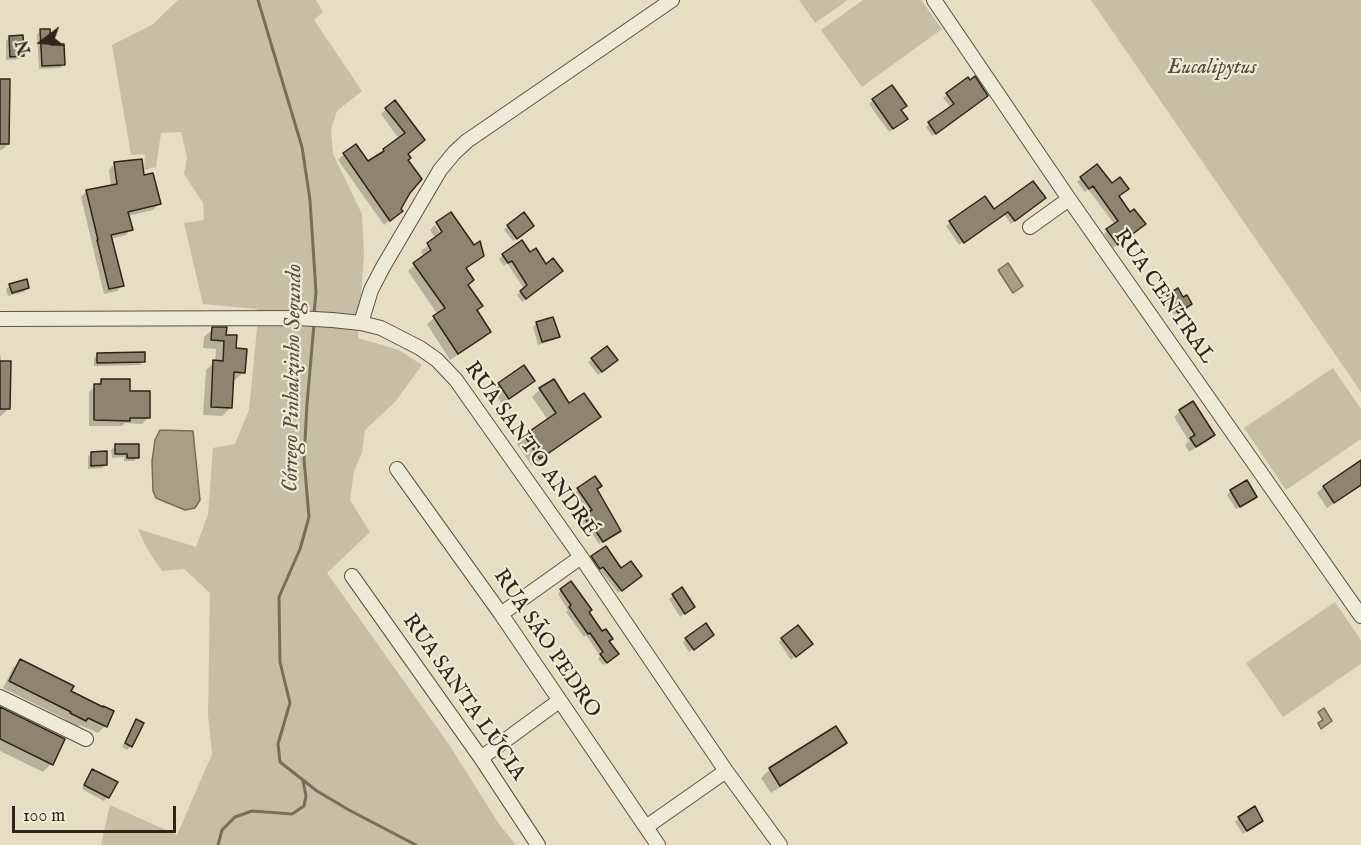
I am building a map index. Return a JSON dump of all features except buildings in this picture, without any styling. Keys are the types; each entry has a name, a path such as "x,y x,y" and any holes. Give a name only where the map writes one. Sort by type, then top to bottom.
{"street":[{"path":"362,323 371,290 383,267 435,178 454,153 467,141 672,0"},
{"name":"RUA CENTRAL","path":"934,0 1361,616"},
{"path":"1030,227 1070,199"},
{"name":"RUA SANTO ANDRÉ","path":"0,319 297,318 332,320 362,323 381,328 420,348 437,360 456,380 581,557 726,771 780,845"},
{"name":"RUA SÃO PEDRO","path":"397,469 501,614 658,845"},
{"path":"501,614 581,557"},
{"name":"RUA SANTA LÚCIA","path":"352,576 481,758 538,845"},
{"path":"0,697 86,739"},
{"path":"481,758 559,701"},
{"path":"646,827 726,771"}],"green space":[{"path":"178,0 316,0 323,12 314,20 362,91 337,111 331,129 333,154 362,214 364,254 358,338 399,350 422,365 395,402 365,430 362,453 354,471 350,500 370,532 327,573 450,746 499,824 516,845 101,845 110,805 177,835 212,754 208,715 210,593 184,569 162,571 147,549 138,529 196,547 208,514 213,448 235,444 249,410 257,329 257,309 203,304 184,223 204,220 203,203 184,174 187,157 181,132 161,133 156,167 144,170 145,154 131,155 112,45 152,25"},
{"path":"799,0 848,0 815,23"},
{"path":"863,0 921,0 942,29 862,87 821,30"},
{"name":"Eucalipytus","path":"1091,0 1361,0 1361,392"},
{"path":"1333,368 1361,409 1361,439 1286,490 1244,428"},
{"path":"1335,602 1361,640 1361,664 1283,717 1246,663"}],"shaded area":[{"path":"1008,263 1023,286 1013,293 998,270"},
{"path":"160,430 193,431 200,500 195,508 185,510 156,498 153,491 152,461 155,440"},
{"path":"1324,708 1332,721 1321,729 1318,723 1323,720 1318,712"}],"waterway":[{"name":"Córrego Pinhalzinho Segundo","path":"258,0 302,147 310,200 316,292 314,314"},
{"name":"Córrego Pinhalzinho Segundo","path":"314,324 304,459 309,517 300,549 279,597 280,662 290,703 278,744 280,762 317,791 416,845"},
{"path":"218,845 222,830 235,817 252,811 292,814 304,806 306,796 303,781"}]}
